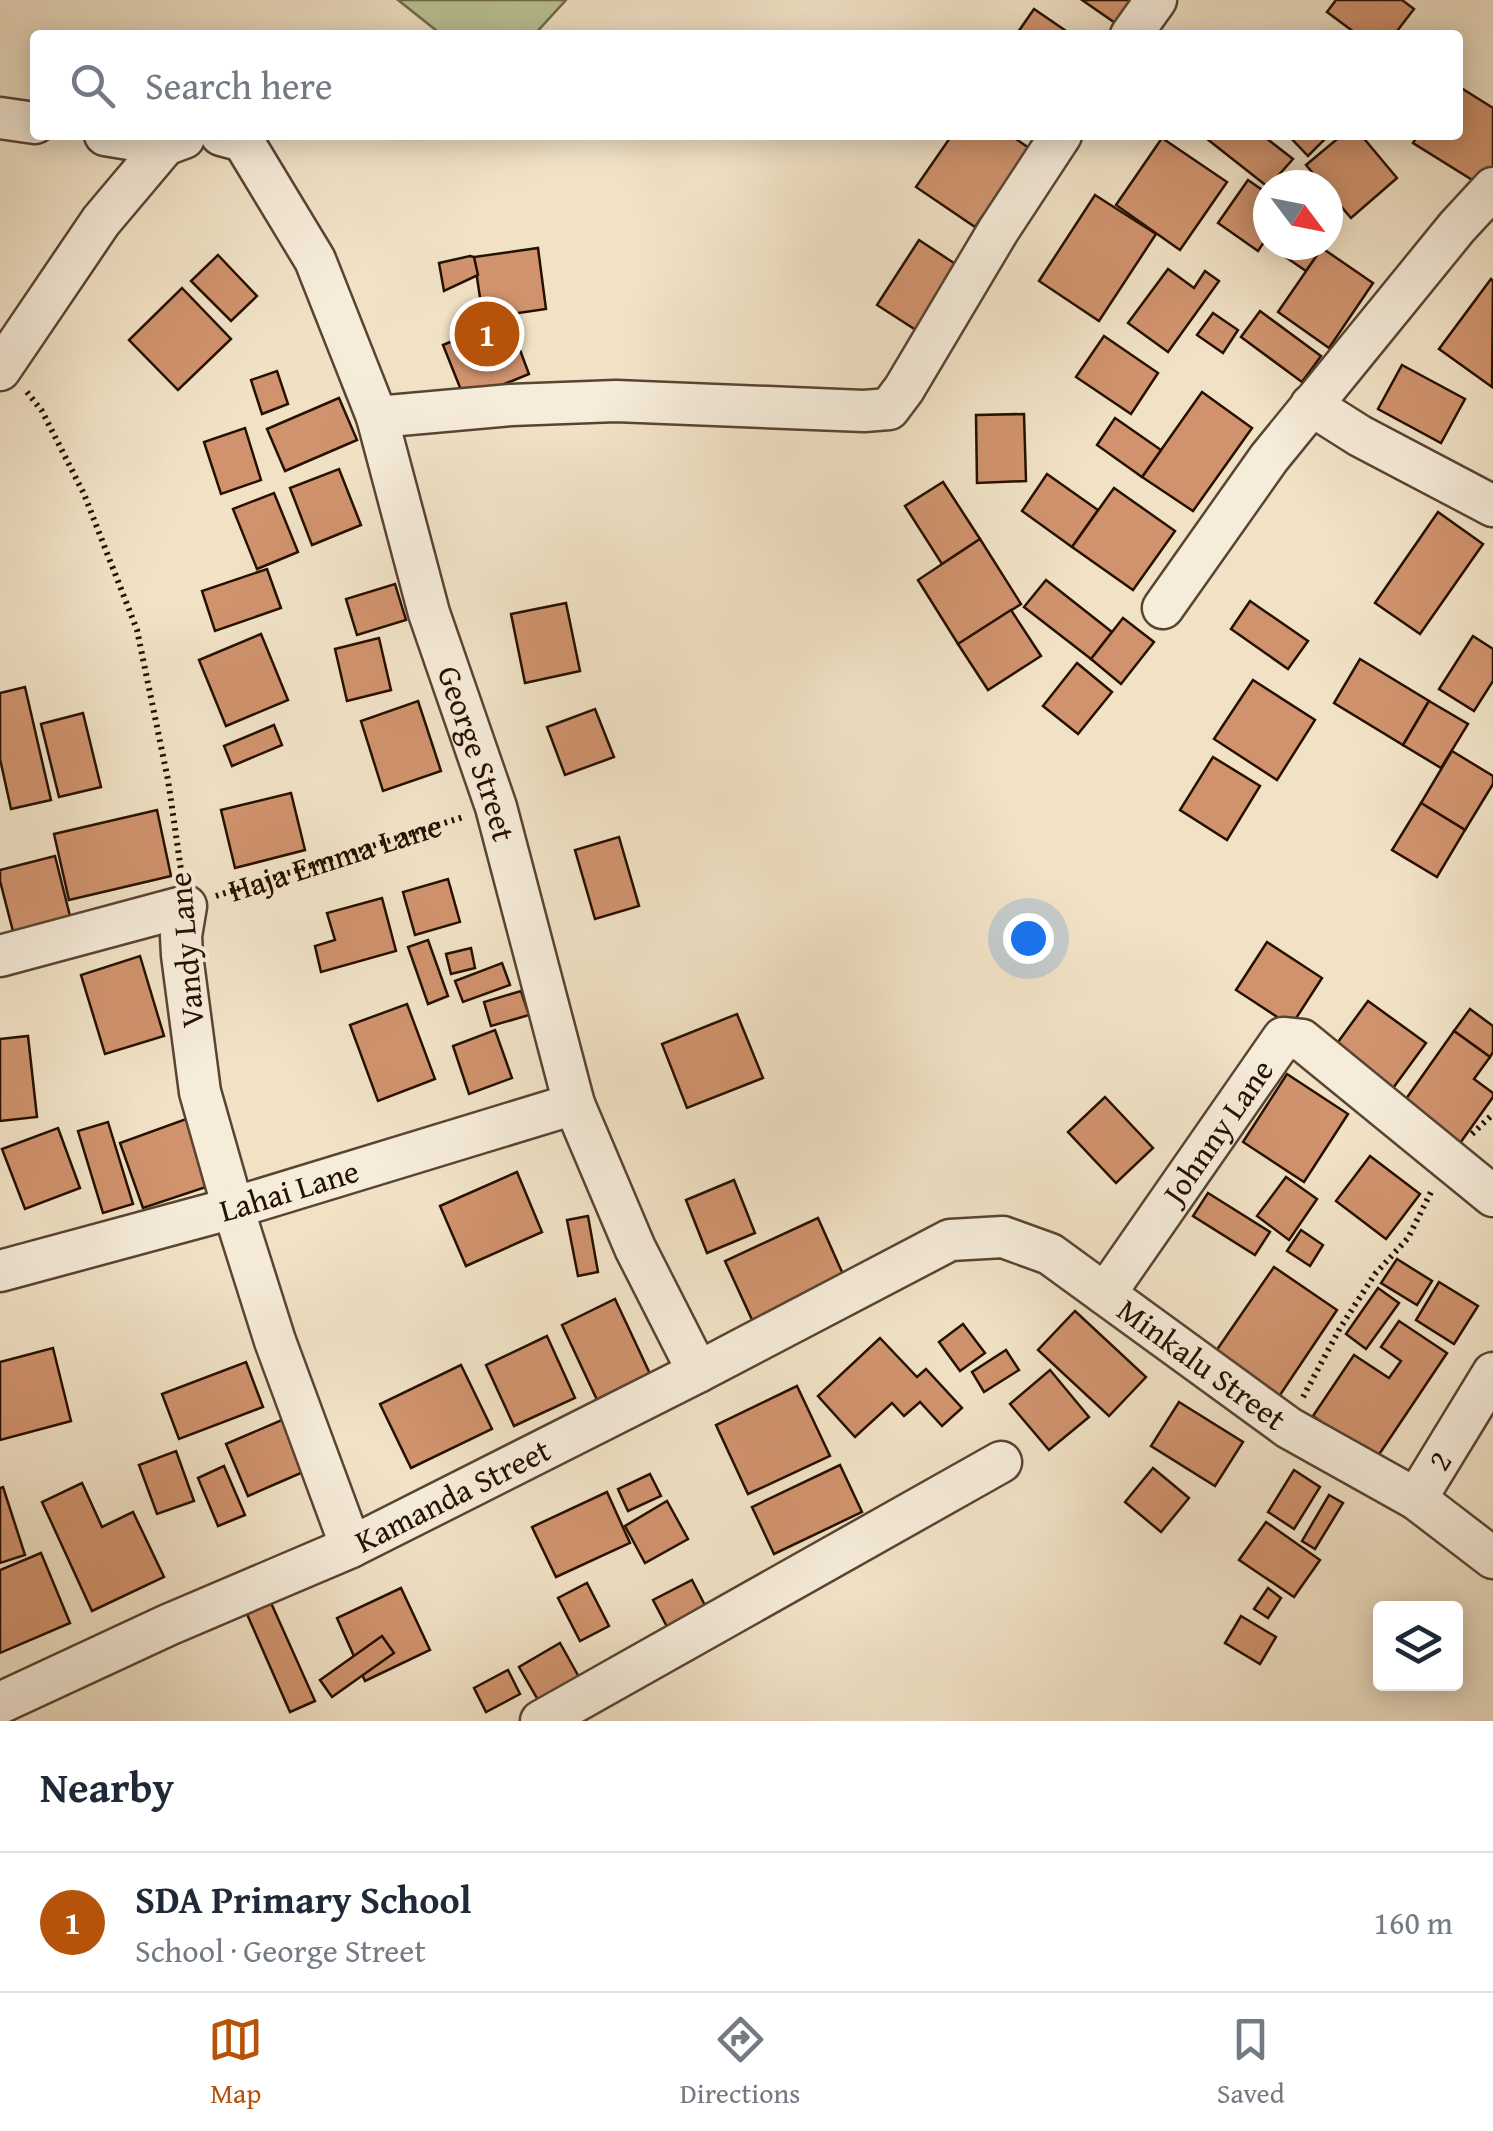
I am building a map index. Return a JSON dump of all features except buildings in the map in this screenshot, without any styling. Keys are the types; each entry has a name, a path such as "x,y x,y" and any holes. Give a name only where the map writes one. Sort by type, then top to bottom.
{"street":[{"path":"1135,30 1156,0"},
{"path":"0,118 30,122"},
{"path":"2,367 100,221 177,140"},
{"name":"George Street","path":"233,140 315,260 377,417 429,613 496,807 574,1104 634,1248 698,1372"},
{"path":"377,417 511,404 616,401 864,412 889,409 1058,140"},
{"path":"1163,608 1246,488 1493,188"},
{"path":"1312,405 1360,436 1493,506"},
{"name":"Haja Emma Lane","path":"0,956 186,906"},
{"name":"Vandy Lane","path":"186,906 182,955 200,1092 276,1341 351,1547"},
{"name":"Johnny Lane","path":"1105,1294 1283,1038 1302,1040 1493,1196"},
{"name":"Lahai Lane","path":"0,1271 233,1208 574,1104"},
{"name":"Minkalu Street","path":"896,1270 950,1240 1004,1237 1050,1254 1288,1428 1416,1499 1493,1558"},
{"name":"Kamanda Street","path":"0,1704 351,1547 896,1270"},
{"name":"2","path":"1416,1499 1493,1373"},
{"path":"541,1721 1001,1462"}],"path":[{"name":"Vandy Lane","path":"2,367 42,411 84,494 137,630 168,780 186,906"},
{"name":"Haja Emma Lane","path":"186,906 496,807"},
{"path":"1288,1428 1340,1328 1375,1274 1408,1238 1448,1158 1493,1114"}],"green space":[{"path":"398,0 566,0 539,30 436,30"}],"place":[{"name":"SDA Primary School","path":"487,334"}]}
